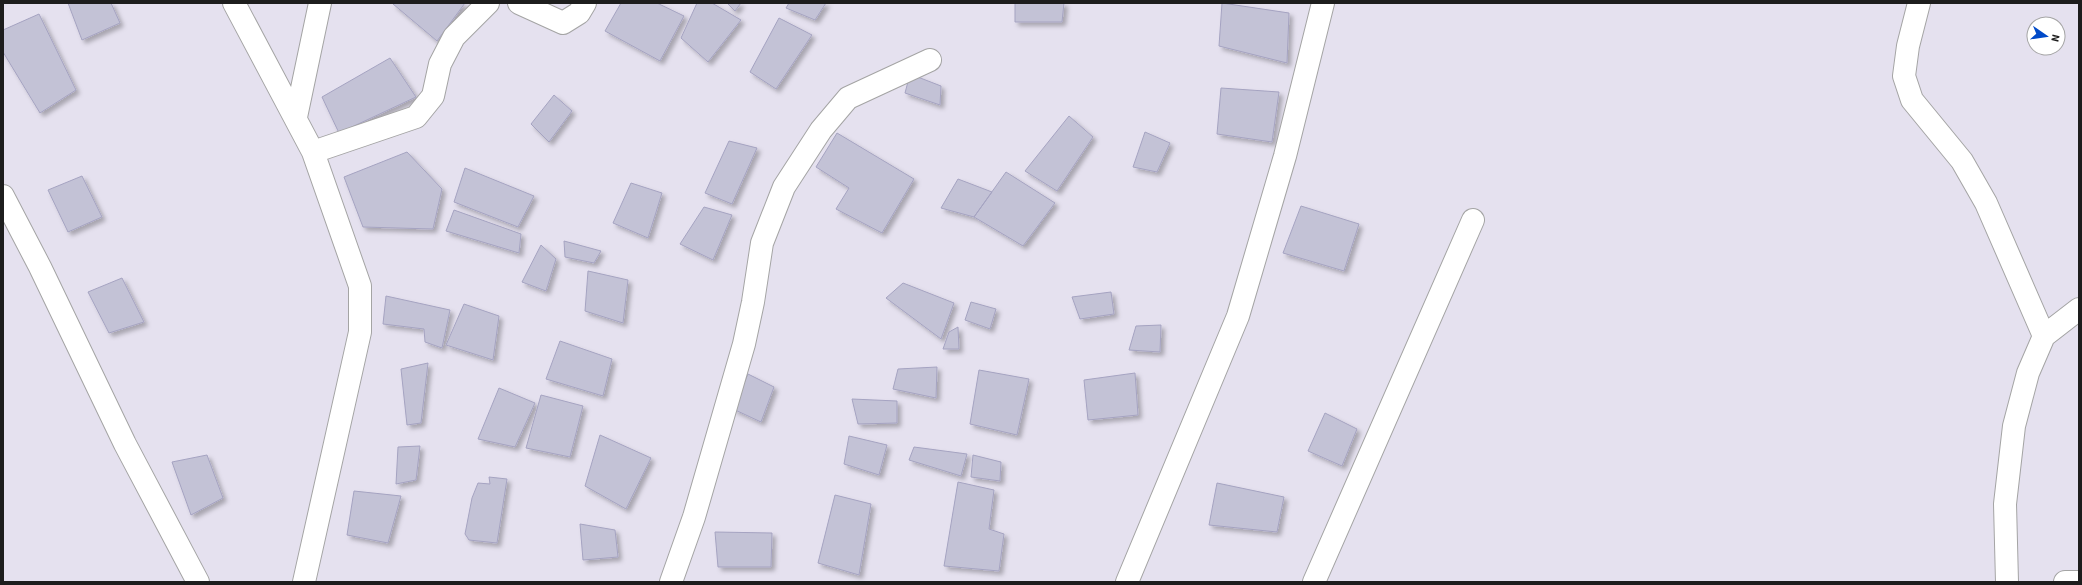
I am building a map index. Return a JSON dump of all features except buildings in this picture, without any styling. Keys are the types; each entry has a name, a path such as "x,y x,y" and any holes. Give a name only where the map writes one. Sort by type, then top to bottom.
{"street":[{"path":"234,3 296,117 313,152 360,286 360,332 304,582"},
{"path":"296,117 320,3"},
{"path":"313,152 416,117 433,96 440,64 454,37 488,3"},
{"path":"519,3 563,23 580,13 585,3"},
{"path":"1127,582 1238,316 1285,156 1323,3"},
{"path":"1919,3 1908,46 1904,76 1912,100 1962,161 1986,203 2044,336"},
{"path":"671,582 694,517 744,344 753,302 762,243 784,187 821,130 848,98 930,60"},
{"path":"3,196 40,267 125,444 198,582"},
{"path":"1314,582 1473,220"},
{"path":"2007,582 2005,504 2014,426 2028,372 2044,336 2079,309"},
{"path":"2065,582 2079,582"}]}
